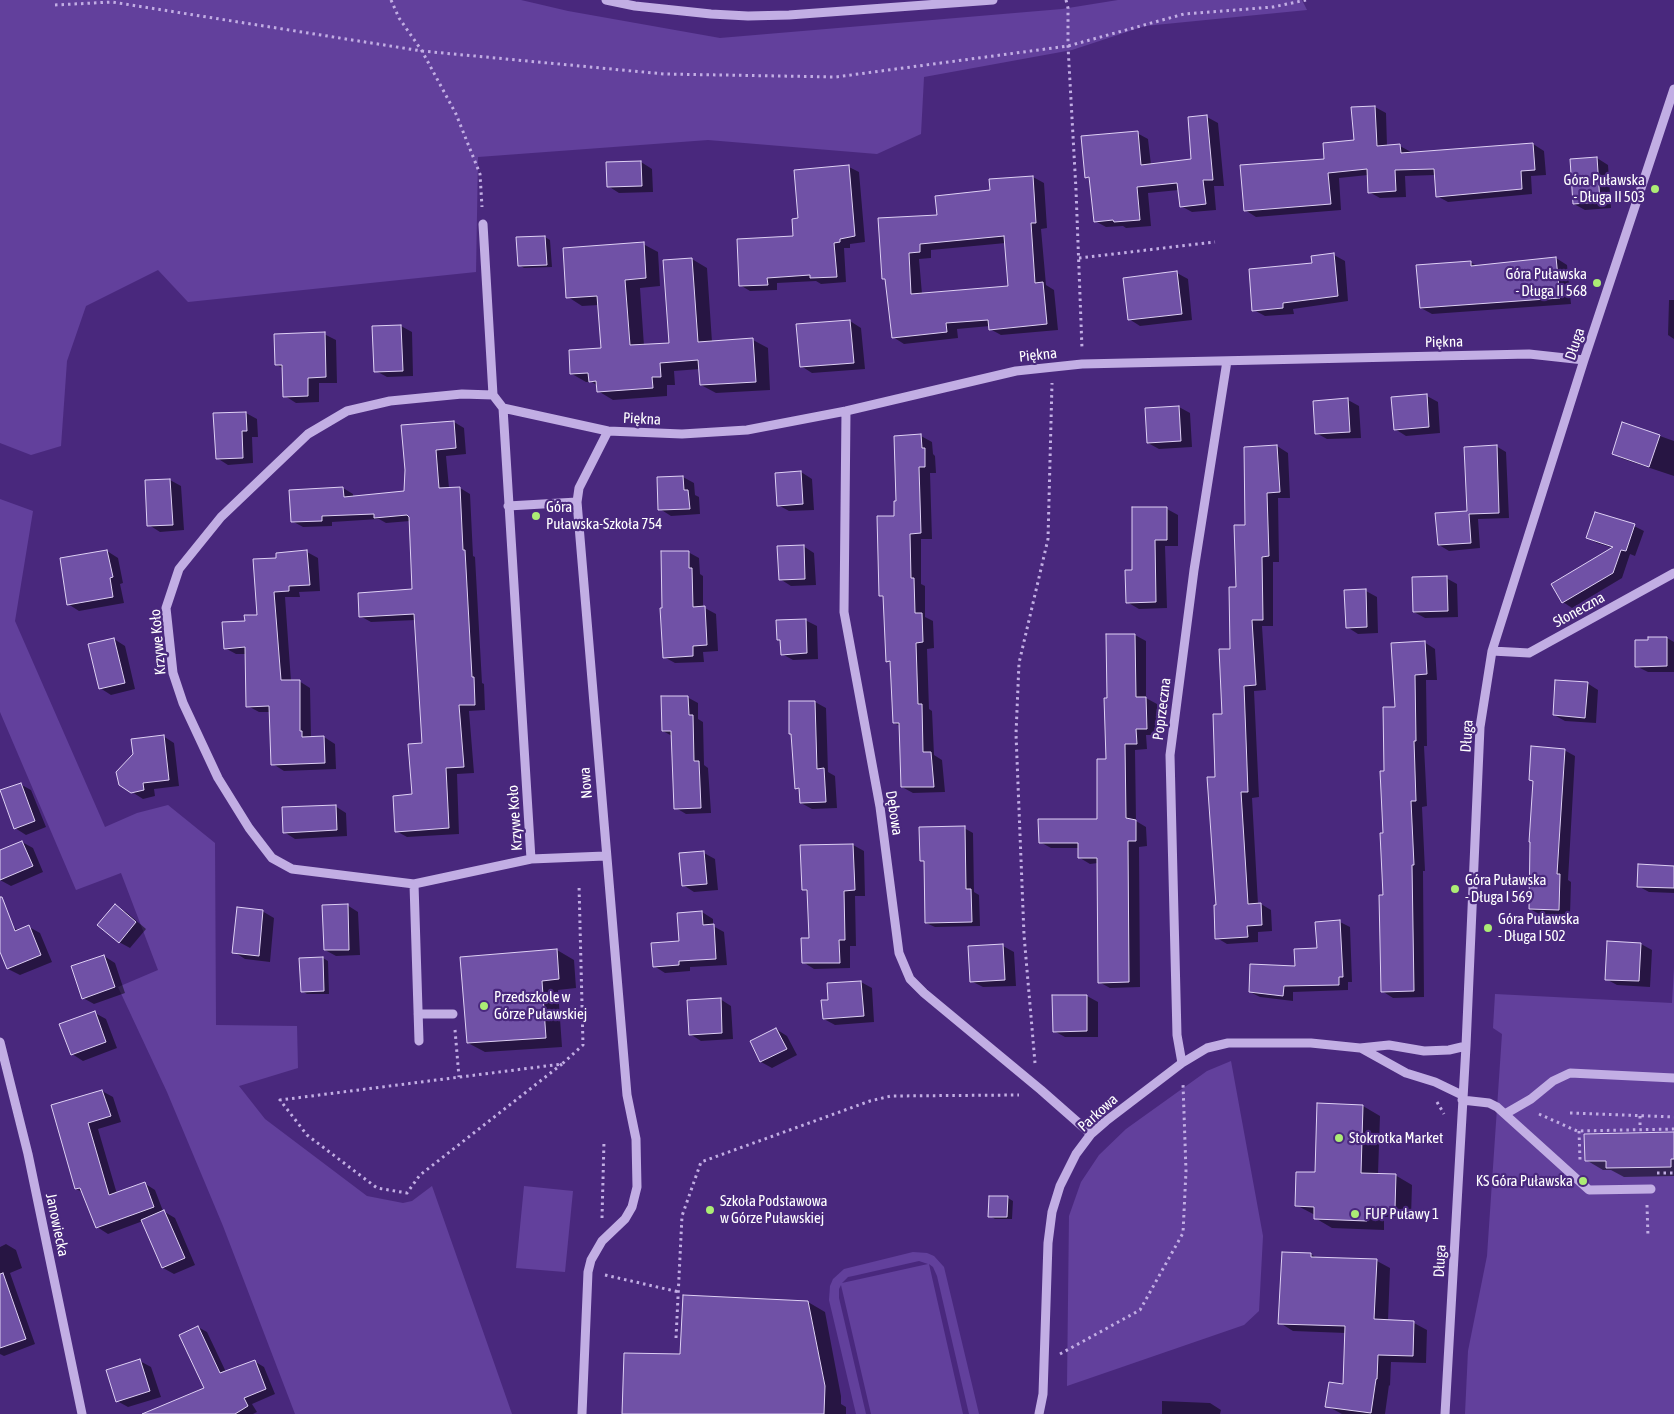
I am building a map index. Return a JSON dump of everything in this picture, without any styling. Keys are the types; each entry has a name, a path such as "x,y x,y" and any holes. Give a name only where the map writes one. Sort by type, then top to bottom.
{"street":[{"path":"606,0 636,6 748,16 789,15 993,0"},
{"name":"Długa","path":"1445,1414 1466,1046 1480,727 1492,651 1584,360 1674,89"},
{"path":"483,224 493,395 504,408"},
{"name":"Piękna","path":"504,408 608,431 682,434 746,430 846,411 1016,371 1082,364 1529,354 1584,360"},
{"name":"Poprzeczna","path":"1182,1063 1177,1035 1170,755 1194,570 1227,361"},
{"name":"Krzywe Koło","path":"493,395 462,394 390,401 347,410 308,434 221,517 179,569 166,608 173,673 182,703 218,778 249,828 272,858 292,869 414,884 532,859 605,856"},
{"name":"Krzywe Koło","path":"504,408 508,506 532,859"},
{"name":"Dębowa","path":"846,411 844,612 880,807 899,953 910,979 924,993 1039,1088 1091,1134"},
{"name":"Nowa","path":"582,1414 588,1272 591,1260 602,1241 625,1218 635,1197 637,1187 636,1139 626,1095 577,502 579,488 608,431"},
{"path":"508,506 577,502"},
{"name":"Słoneczna","path":"1492,651 1529,653 1674,573"},
{"path":"414,884 419,1041"},
{"path":"418,1014 453,1014"},
{"name":"Janowiecka","path":"0,1042 28,1154 82,1414"},
{"name":"Parkowa","path":"1040,1414 1043,1394 1048,1242 1052,1212 1064,1178 1076,1154 1091,1134 1106,1121 1182,1063 1207,1048 1228,1043 1311,1043 1360,1048 1389,1046 1424,1051 1449,1050 1466,1046"},
{"name":"Parkowa","path":"1360,1048 1406,1073 1435,1082 1462,1098 1489,1103 1497,1107 1589,1190 1651,1189"},
{"path":"1505,1114 1531,1099 1553,1081 1570,1073 1674,1078"}],"path":[{"path":"391,0 399,18 422,51 456,114 480,174 483,224"},
{"path":"1066,0 1068,8 1068,46 1079,258 1082,364"},
{"path":"55,5 112,2 422,51 664,74 836,76 1068,46 1184,14 1273,8 1306,0"},
{"path":"1079,258 1215,242"},
{"path":"676,1338 682,1216 701,1162 870,1101 890,1096 1021,1095 1039,1088 1024,935 1016,734 1019,663 1048,539 1053,368"},
{"path":"562,1064 280,1100 307,1135 377,1188 407,1193 420,1175 562,1064 583,1045 579,885"},
{"path":"453,1014 459,1077"},
{"path":"1058,1346 1058,1356 1140,1310 1183,1233 1186,1171 1183,1082 1175,1088"},
{"path":"1435,1100 1442,1110 1446,1122"},
{"path":"1520,1105 1579,1131 1674,1129"},
{"path":"1570,1112 1674,1117"},
{"path":"1640,1116 1640,1129"},
{"path":"1579,1131 1580,1160"},
{"path":"1647,1213 1648,1237"}],"shaded area":[{"path":"0,0 521,0 568,11 720,38 1062,9 1118,0 1302,0 1307,10 1145,26 1072,50 924,77 921,134 877,154 708,140 478,157 476,272 188,302 158,270 86,306 67,361 61,446 31,455 0,443"},
{"path":"0,499 33,511 15,621 105,827 137,813 168,805 215,843 216,1025 297,1026 298,1068 239,1086 265,1119 367,1196 403,1203 412,1201 432,1186 512,1414 295,1414 223,1226 167,1092 118,987 158,970 121,873 76,890 0,712"},
{"name":"KS Góra Puławska","path":"1674,968 1674,1414 1465,1414 1468,1351 1487,1256 1502,1034 1493,1028 1495,994 1672,1003"},
{"path":"1231,1061 1263,1236 1259,1311 1244,1325 1067,1386 1069,1216 1081,1182 1099,1155 1126,1129 1207,1071"},
{"path":"524,1186 573,1191 565,1272 516,1268"},
{"path":"913,1252 927,1253 934,1256 944,1267 979,1414 969,1414 937,1276 933,1267 929,1264 963,1414 871,1414 841,1285 839,1298 866,1414 856,1414 829,1300 830,1286 833,1279 844,1269","holes":["919,1261 928,1264 842,1283 848,1277"]}],"building":[{"path":"1375,106 1377,146 1400,144 1401,153 1533,143 1535,170 1521,171 1522,189 1436,197 1434,169 1395,170 1396,191 1368,193 1367,169 1328,173 1331,204 1244,211 1240,165 1324,159 1323,143 1354,140 1351,107"},
{"path":"1207,115 1213,180 1203,180 1206,204 1180,207 1177,183 1137,187 1140,220 1094,222 1089,177 1085,178 1081,136 1138,131 1141,165 1191,159 1188,117"},
{"path":"1597,157 1600,202 1573,204 1570,159"},
{"path":"641,161 642,186 607,187 606,162"},
{"path":"849,165 855,236 840,239 840,242 834,243 837,277 810,278 810,275 767,278 768,285 739,286 737,239 793,236 792,219 798,218 794,170"},
{"path":"1033,176 1036,223 1031,223 1035,283 1043,282 1047,324 989,330 988,320 946,323 947,332 892,338 885,279 882,279 878,218 937,215 935,196 990,190 989,179","holes":["1004,236 1008,286 911,294 909,253 920,252 920,244"]},
{"path":"545,236 547,265 518,266 516,237"},
{"path":"644,242 646,278 625,280 630,345 669,343 663,260 692,258 698,342 753,338 756,382 700,385 698,360 660,363 661,377 652,377 653,388 597,392 596,381 589,382 588,373 570,374 569,350 601,348 597,296 566,298 563,248"},
{"path":"1334,253 1338,296 1283,303 1283,308 1252,311 1249,269 1312,263 1311,256"},
{"path":"1556,257 1560,298 1420,308 1416,265 1471,261 1471,266"},
{"path":"1177,271 1182,314 1128,320 1123,278"},
{"path":"850,320 854,363 800,367 796,324"},
{"path":"401,325 403,371 374,372 372,326"},
{"path":"325,332 326,377 308,378 308,396 283,397 282,365 275,365 274,334"},
{"path":"1427,394 1429,427 1394,430 1391,397"},
{"path":"1348,398 1350,432 1315,434 1313,401"},
{"path":"1179,406 1181,441 1147,443 1145,408"},
{"path":"246,412 247,431 242,431 243,458 216,459 213,413"},
{"path":"454,421 456,448 436,450 439,488 460,487 475,705 459,705 464,767 446,768 449,828 395,832 393,796 412,794 408,744 422,743 414,614 359,617 358,593 412,589 409,517 407,515 374,518 374,514 322,516 322,521 291,522 289,490 343,487 344,497 404,491 405,470 401,425"},
{"path":"1622,422 1660,435 1649,467 1612,454"},
{"path":"921,434 922,448 925,448 925,467 919,467 921,533 910,534 911,578 914,578 915,613 922,613 923,642 916,643 918,704 922,704 923,752 931,752 934,787 901,787 899,723 893,723 890,661 886,662 883,596 879,596 877,516 894,516 894,501 896,501 894,436"},
{"path":"1277,445 1280,492 1267,493 1269,556 1262,557 1263,620 1252,620 1256,685 1244,686 1248,792 1241,792 1248,904 1261,903 1262,925 1247,926 1248,937 1215,939 1214,905 1216,905 1207,777 1215,777 1213,714 1222,714 1219,649 1230,649 1229,587 1236,587 1234,525 1245,525 1244,447"},
{"path":"1497,445 1499,513 1469,514 1471,543 1438,545 1435,513 1467,511 1464,447"},
{"path":"801,471 803,504 777,506 775,473"},
{"path":"683,476 684,490 688,490 690,509 658,510 657,477"},
{"path":"170,479 173,525 147,526 145,480"},
{"path":"1132,507 1167,507 1167,540 1155,540 1156,602 1126,603 1125,570 1132,570"},
{"path":"1595,512 1635,524 1626,551 1621,550 1613,573 1562,603 1551,584 1613,547 1586,538"},
{"path":"804,545 805,579 779,580 777,546"},
{"path":"107,550 113,577 110,578 113,597 67,605 60,558"},
{"path":"307,550 310,585 289,586 289,591 274,592 281,680 300,680 300,731 302,731 302,737 324,736 325,763 271,765 269,706 246,707 245,647 224,649 222,622 245,621 244,615 257,615 253,559 276,558 276,553"},
{"path":"661,551 689,551 689,568 692,568 693,607 705,606 707,645 693,646 693,656 663,658 660,608 662,608"},
{"path":"1447,576 1448,611 1413,612 1412,577"},
{"path":"1366,589 1367,627 1346,628 1344,590"},
{"path":"806,619 807,653 781,655 780,640 777,640 776,620"},
{"path":"1106,634 1135,634 1136,697 1146,697 1147,729 1136,729 1137,744 1125,744 1126,818 1136,820 1136,841 1128,841 1129,982 1098,983 1097,858 1078,858 1078,843 1039,843 1038,819 1097,819 1097,759 1106,759 1104,698 1107,698"},
{"path":"1648,637 1667,637 1667,666 1635,667 1635,640 1648,640"},
{"path":"114,638 125,683 99,689 88,644"},
{"path":"1425,641 1427,674 1415,675 1416,741 1414,741 1416,801 1411,801 1414,865 1412,865 1414,991 1381,992 1379,895 1383,895 1380,833 1383,833 1380,771 1384,771 1383,707 1395,707 1391,643"},
{"path":"1555,680 1588,682 1585,718 1553,715"},
{"path":"661,696 688,696 689,715 693,715 694,761 699,761 701,808 674,809 671,731 662,731"},
{"path":"789,701 815,701 817,769 824,768 826,802 800,803 799,788 795,789 791,734 789,734"},
{"path":"164,735 169,780 143,783 144,790 131,793 119,785 116,772 133,754 131,739"},
{"path":"1531,746 1565,749 1557,874 1560,874 1559,910 1529,909 1529,842 1533,781 1529,780"},
{"path":"21,783 35,821 14,829 0,790"},
{"path":"336,805 337,830 283,833 282,807"},
{"path":"965,826 966,889 971,889 972,922 925,923 924,861 920,861 919,827"},
{"path":"22,841 33,866 0,880 0,850"},
{"path":"853,844 855,890 844,891 845,940 839,940 840,963 802,963 801,938 809,938 807,890 802,890 800,845"},
{"path":"704,851 707,884 682,886 679,853"},
{"path":"1638,864 1674,866 1674,888 1637,887"},
{"path":"0,897 2,897 15,931 29,925 41,955 7,969 0,952"},
{"path":"115,904 136,922 119,943 97,925"},
{"path":"348,904 349,950 324,950 322,905"},
{"path":"237,907 263,910 259,956 232,953"},
{"path":"702,911 703,925 714,924 716,959 679,961 679,965 653,967 651,943 679,941 677,913"},
{"path":"1340,920 1343,977 1339,977 1339,985 1284,986 1283,996 1249,992 1250,964 1295,966 1294,949 1317,948 1315,922"},
{"path":"1607,941 1641,943 1639,981 1605,980"},
{"path":"1003,944 1005,980 970,982 968,946"},
{"path":"557,949 559,979 542,981 546,1038 467,1043 460,957"},
{"path":"104,955 115,987 82,999 71,966"},
{"path":"323,957 324,991 301,992 299,958"},
{"path":"861,981 864,1016 823,1019 821,1000 828,1000 827,983"},
{"path":"1052,995 1087,995 1087,1031 1053,1032"},
{"path":"721,998 722,1033 689,1035 687,1000"},
{"path":"95,1011 106,1042 71,1055 59,1024"},
{"path":"776,1028 787,1049 760,1062 750,1041"},
{"path":"102,1090 111,1116 88,1123 109,1195 145,1182 154,1207 96,1228 80,1188 75,1189 51,1105"},
{"name":"Stokrotka Market","path":"1317,1103 1363,1105 1361,1173 1396,1174 1395,1208 1368,1208 1367,1221 1314,1219 1314,1207 1295,1206 1296,1172 1315,1172"},
{"path":"1674,1132 1674,1159 1671,1159 1671,1167 1606,1168 1606,1161 1585,1161 1584,1134"},
{"path":"989,1196 1008,1196 1007,1217 988,1217"},
{"path":"164,1210 185,1258 162,1268 141,1220"},
{"path":"1282,1252 1311,1253 1311,1257 1377,1259 1374,1319 1414,1321 1413,1356 1378,1355 1377,1379 1371,1413 1325,1407 1329,1382 1343,1384 1345,1326 1278,1324"},
{"path":"3,1273 26,1339 0,1348 0,1274"},
{"path":"683,1295 808,1301 825,1386 824,1414 622,1414 624,1353 680,1354"},
{"path":"198,1326 220,1373 255,1360 266,1389 244,1398 248,1406 235,1414 142,1414 204,1388 179,1335"},
{"path":"140,1359 150,1391 116,1402 106,1370"}],"place":[{"name":"Góra Puławska - Długa II 503","path":"1655,189"},
{"name":"Góra Puławska - Długa II 568","path":"1597,283"},
{"name":"Góra Puławska-Szkoła 754","path":"536,516"},
{"name":"Góra Puławska - Długa I 569","path":"1455,889"},
{"name":"Góra Puławska - Długa I 502","path":"1488,928"},
{"name":"Przedszkole w Górze Puławskiej","path":"484,1006"},
{"name":"Stokrotka Market","path":"1339,1138"},
{"name":"KS Góra Puławska","path":"1583,1181"},
{"name":"Szkoła Podstawowa w Górze Puławskiej","path":"710,1210"},
{"name":"FUP Puławy 1","path":"1355,1214"}]}
